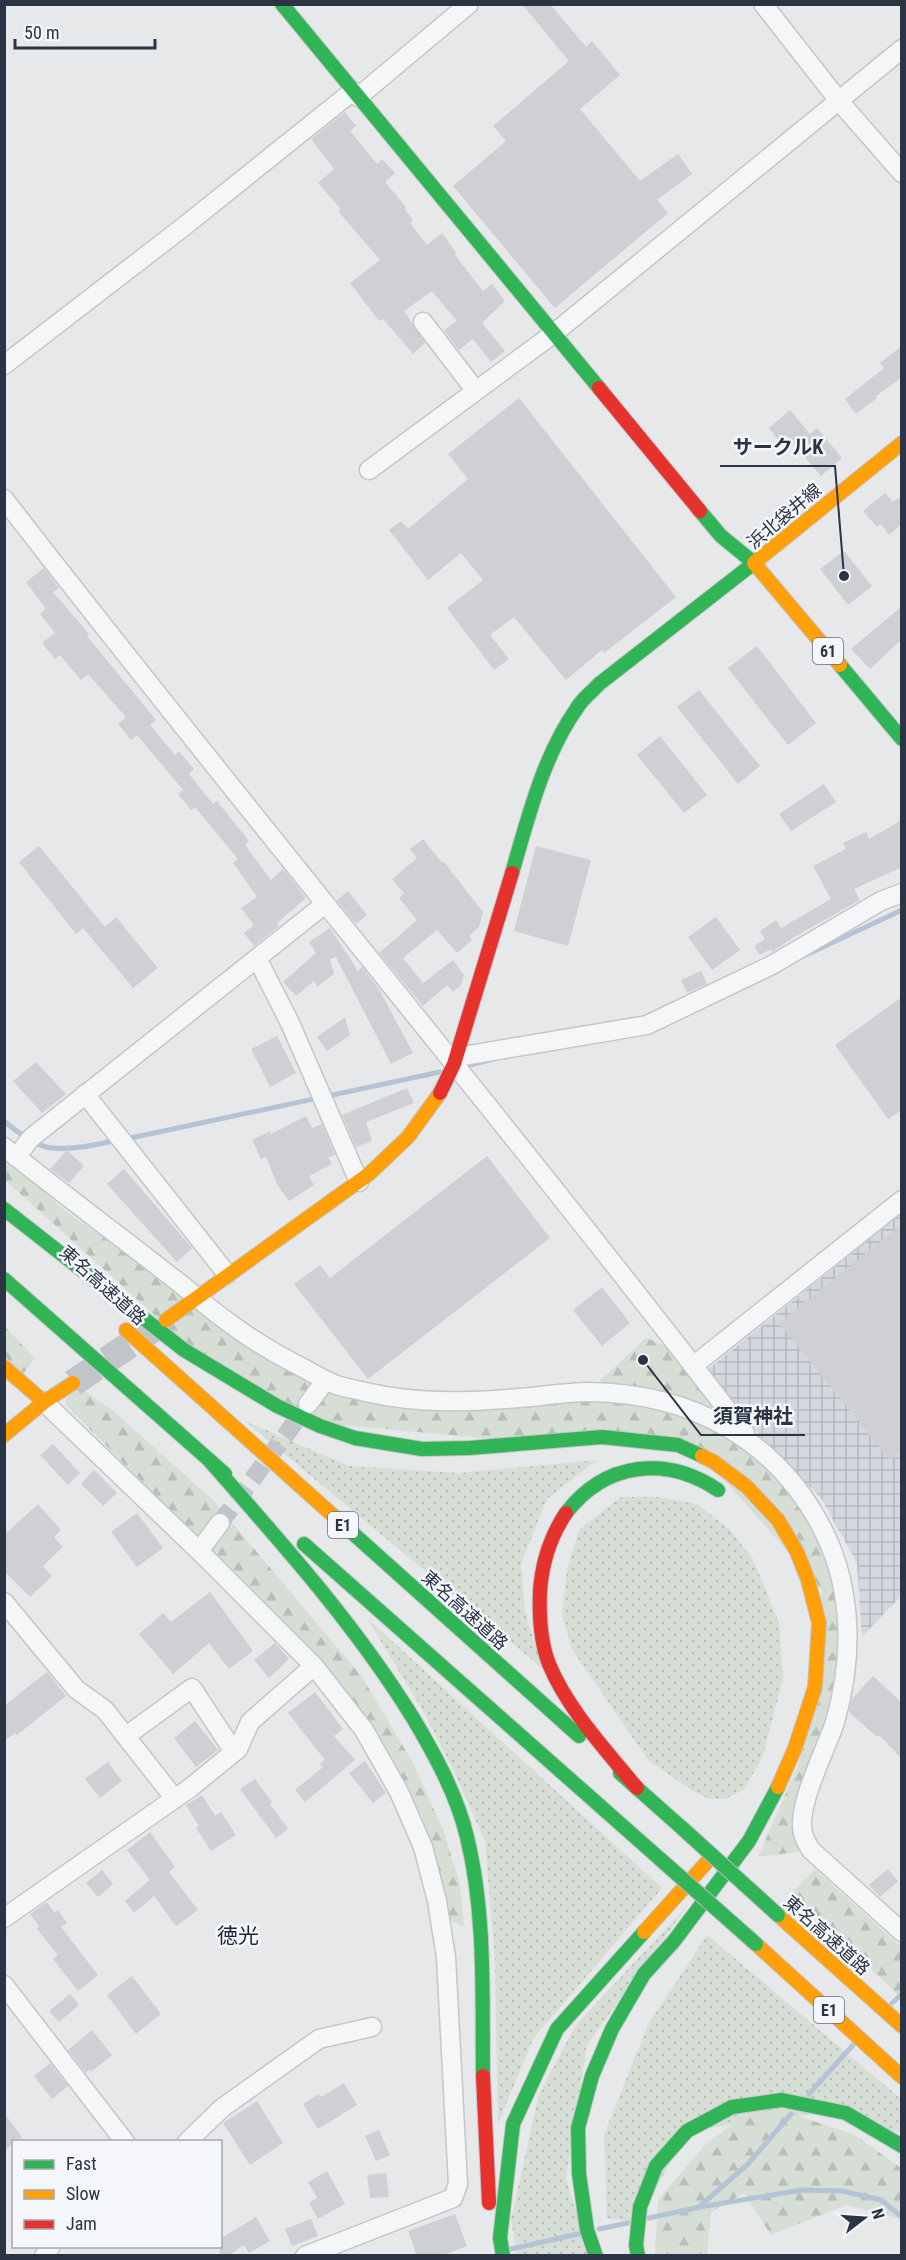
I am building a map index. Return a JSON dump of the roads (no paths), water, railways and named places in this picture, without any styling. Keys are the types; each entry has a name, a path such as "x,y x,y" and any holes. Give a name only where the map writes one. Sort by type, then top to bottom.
{"main road":[{"path":"166,1320 227,1274 373,1172 410,1137 443,1092 456,1060 533,802 555,748 577,707 599,684 754,563 721,536 282,4"},
{"name":"浜北袋井線","path":"902,443 754,563 902,740"},
{"path":"4,1209 184,1350 277,1406 320,1426 355,1438 422,1449 469,1448 602,1437 678,1445 714,1462 746,1486 777,1520 797,1552 808,1580 819,1623 815,1687 795,1748 771,1802 755,1831 674,1941 644,1974 612,2029 592,2076 578,2128 579,2174 587,2230 596,2256"},
{"name":"東名高速道路","path":"4,1221 58,1269"},
{"name":"E1","path":"4,1279 756,1944 902,2077"},
{"name":"東名高速道路","path":"111,1317 902,2026"},
{"path":"4,1367 45,1402"},
{"path":"4,1436 45,1402 73,1383"},
{"path":"208,1459 336,1607 376,1660 442,1768 467,1836 479,1901 483,2115 491,2239 495,2256"},
{"path":"637,1788 571,1704 548,1661 538,1619 543,1573 553,1536 567,1512 588,1491 611,1477 645,1468 672,1468 702,1480 733,1500"},
{"path":"503,2256 500,2238 513,2124 557,2029 616,1962 659,1918 722,1845"},
{"path":"638,2256 636,2245 640,2206 656,2166 687,2131 732,2107 782,2100 846,2114 902,2146"}],"street":[{"path":"4,365 469,4"},
{"path":"763,4 839,101 902,173"},
{"path":"369,470 553,334 902,49"},
{"path":"423,322 476,391"},
{"path":"4,499 129,660 326,904 456,1060 755,1447"},
{"path":"456,1060 647,1025 772,965 881,901 902,893"},
{"path":"326,904 31,1138 10,1152 197,1296 227,1322 288,1360 334,1384 386,1397 427,1402 480,1401 589,1392 628,1396 674,1404 706,1415 731,1428 755,1447 784,1473 825,1534 843,1584 849,1629 845,1676 835,1721 807,1798 801,1822 803,1835 811,1850 902,1932"},
{"path":"257,958 290,1023 359,1182"},
{"path":"85,1094 227,1274"},
{"path":"693,1366 902,1200"},
{"path":"308,1404 326,1380"},
{"path":"45,1402 314,1666 364,1730 399,1792 423,1847 437,1901 446,1957 458,2184 453,2198 305,2256"},
{"path":"199,1551 220,1523"},
{"path":"4,1602 76,1689 105,1710 175,1799"},
{"path":"4,1918 175,1799 238,1749 250,1722 314,1666"},
{"path":"126,1737 192,1688 234,1752"},
{"path":"4,1984 123,2140"},
{"path":"189,2140 222,2108 319,2038 372,2027"}],"waterway":[{"path":"808,954 902,910"},
{"path":"461,1067 490,1060"},
{"path":"126,1139 440,1072"},
{"path":"4,1121 20,1134 46,1147 77,1148 117,1140"},
{"path":"892,2003 902,1994"},
{"path":"809,2094 853,2045"},
{"path":"701,2205 748,2164 791,2114"},
{"path":"649,2218 802,2190 843,2191 881,2200 902,2217"},
{"path":"599,2229 628,2223"},
{"path":"511,2249 578,2234"}],"tunnel":[{"path":"73,1383 153,1329"},
{"path":"220,1523 304,1410"}],"place":[{"name":"サークルK","path":"844,576"},
{"name":"須賀神社","path":"643,1360"}],"district":[{"name":"徳光","path":"238,1936"}]}
